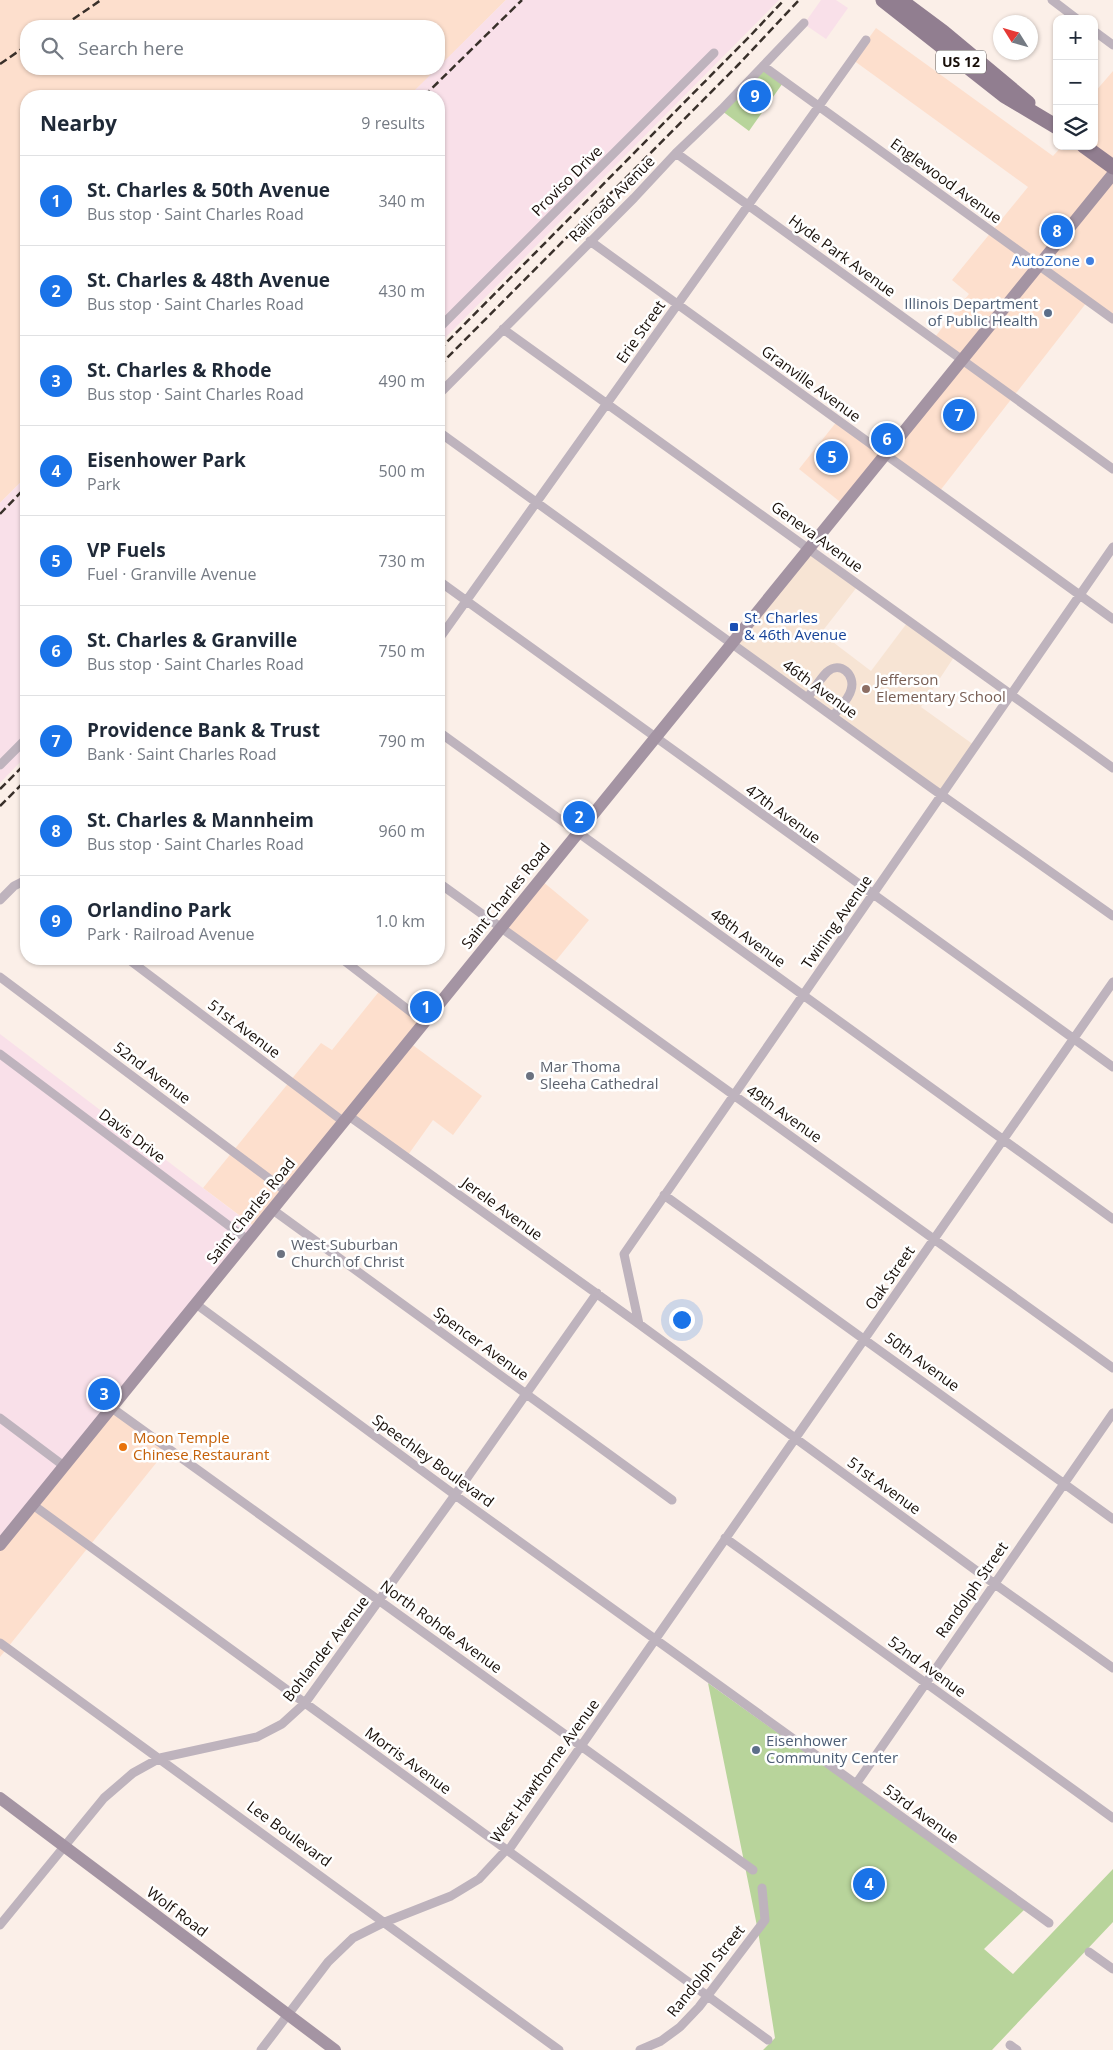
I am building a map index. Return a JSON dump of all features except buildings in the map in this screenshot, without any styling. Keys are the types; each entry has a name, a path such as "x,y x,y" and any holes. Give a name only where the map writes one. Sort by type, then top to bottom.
{"main road":[{"name":"US 12","path":"883,0 1005,96 1044,117"},
{"name":"US 12","path":"900,0 1005,82 1053,124"},
{"path":"1090,150 1113,167"},
{"name":"Saint Charles Road","path":"0,1545 1113,174"},
{"name":"Wolf Road","path":"0,1798 335,2050"}],"street":[{"path":"1052,0 1072,15"},
{"name":"Railroad Avenue","path":"445,388 634,198 676,153 722,110 804,22"},
{"path":"1098,34 1113,45"},
{"name":"Erie Street","path":"445,631 866,40"},
{"name":"Proviso Drive","path":"445,322 714,53"},
{"name":"Englewood Avenue","path":"764,66 1110,316"},
{"name":"Hyde Park Avenue","path":"676,153 1113,469"},
{"name":"Granville Avenue","path":"590,241 1113,619"},
{"name":"Geneva Avenue","path":"503,329 1113,768"},
{"name":"46th Avenue","path":"445,436 1113,916"},
{"name":"Twining Avenue","path":"639,1324 624,1254 1113,547"},
{"name":"47th Avenue","path":"445,585 1113,1067"},
{"path":"808,697 828,671 835,668 848,671 851,676 851,692 834,715"},
{"name":"48th Avenue","path":"445,736 1113,1219"},
{"path":"0,764 20,745"},
{"path":"0,900 14,886 20,884"},
{"name":"49th Avenue","path":"445,887 935,1238 1113,1368"},
{"name":"51st Avenue","path":"136,965 346,1119"},
{"path":"350,965 424,1022"},
{"name":"52nd Avenue","path":"0,977 287,1192"},
{"name":"Oak Street","path":"689,1590 1113,982"},
{"name":"Davis Drive","path":"0,1054 248,1240"},
{"name":"Jerele Avenue","path":"346,1119 639,1324"},
{"name":"50th Avenue","path":"664,1195 1113,1518"},
{"name":"Spencer Avenue","path":"273,1210 672,1500"},
{"name":"Bohlander Avenue","path":"0,1925 104,1798 133,1773 160,1758 256,1737 282,1724 305,1703 380,1601 597,1293"},
{"name":"Speechley Boulevard","path":"196,1304 654,1640"},
{"name":"51st Avenue","path":"639,1324 1113,1668"},
{"name":"North Rohde Avenue","path":"112,1408 754,1870"},
{"name":"Randolph Street","path":"856,1784 1113,1413"},
{"path":"0,1418 64,1466"},
{"name":"Morris Avenue","path":"32,1505 768,2040"},
{"name":"52nd Avenue","path":"725,1538 1113,1818"},
{"name":"West Hawthorne Avenue","path":"261,2050 328,1962 353,1938 385,1922 451,1896 479,1879 506,1850 508,1851 689,1590"},
{"name":"53rd Avenue","path":"654,1640 1049,1923"},
{"name":"Lee Boulevard","path":"0,1643 559,2050"},
{"name":"Randolph Street","path":"640,2050 661,2041 680,2026 707,1996 765,1920 762,1888"},
{"path":"1089,1952 1113,1969"}],"shaded area":[{"path":"0,0 506,0 445,61 445,20 20,20 20,75 431,75 415,90 20,90 20,483 0,503"},
{"path":"506,0 779,0 445,338 445,90 415,90 430,75 445,75 445,60"},
{"path":"821,0 836,0 848,8 826,39 804,24"},
{"path":"876,28 1053,156 1058,150 1087,150 1113,169 964,357 935,337 969,294 952,280 1028,187 853,60"},
{"path":"1113,71 1113,164 1098,150 1098,88"},
{"path":"1113,177 1113,320 1087,302 939,492 888,455"},
{"path":"838,420 886,453 844,505 799,469"},
{"path":"20,483 20,762 0,783 0,503"},
{"name":"Jefferson Elementary School","path":"809,553 857,587 821,633 871,671 907,623 954,657 921,707 974,745 942,792 736,643"},
{"path":"542,881 589,920 554,963 505,927"},
{"path":"381,989 424,1021 255,1227 203,1188 321,1043 332,1050"},
{"path":"0,1034 257,1229 0,1542"},
{"path":"410,1043 482,1096 453,1135 433,1120 408,1155 353,1115"},
{"path":"114,1407 169,1447 0,1657 0,1549"}],"green space":[{"path":"765,66 785,80 749,131 722,111"},
{"path":"708,1683 1025,1909 984,1949 1013,1974 1113,1869 1113,1922 992,2050 763,2050 775,2038 758,1931"}],"railway":[{"path":"72,20 101,0"},
{"path":"430,90 522,0"},
{"path":"445,344 784,0"},
{"path":"445,360 739,64 799,0"},
{"path":"0,64 20,50"},
{"path":"0,514 20,493"},
{"path":"0,789 20,769"},
{"path":"0,806 20,786"}],"place":[{"name":"Orlandino Park","path":"755,96"},
{"name":"St. Charles & Mannheim","path":"1057,231"},
{"name":"AutoZone","path":"1090,261"},
{"name":"Illinois Department of Public Health","path":"1048,313"},
{"name":"Providence Bank & Trust","path":"959,415"},
{"name":"St. Charles & Granville","path":"887,439"},
{"name":"VP Fuels","path":"832,457"},
{"name":"St. Charles & 46th Avenue","path":"734,627"},
{"name":"Jefferson Elementary School","path":"866,689"},
{"name":"St. Charles & 48th Avenue","path":"579,817"},
{"name":"St. Charles & 50th Avenue","path":"426,1007"},
{"name":"Mar Thoma Sleeha Cathedral","path":"530,1076"},
{"name":"West Suburban Church of Christ","path":"281,1254"},
{"name":"St. Charles & Rhode","path":"104,1394"},
{"name":"Moon Temple Chinese Restaurant","path":"123,1447"},
{"name":"Eisenhower Community Center","path":"756,1750"},
{"name":"Eisenhower Park","path":"869,1884"}]}
